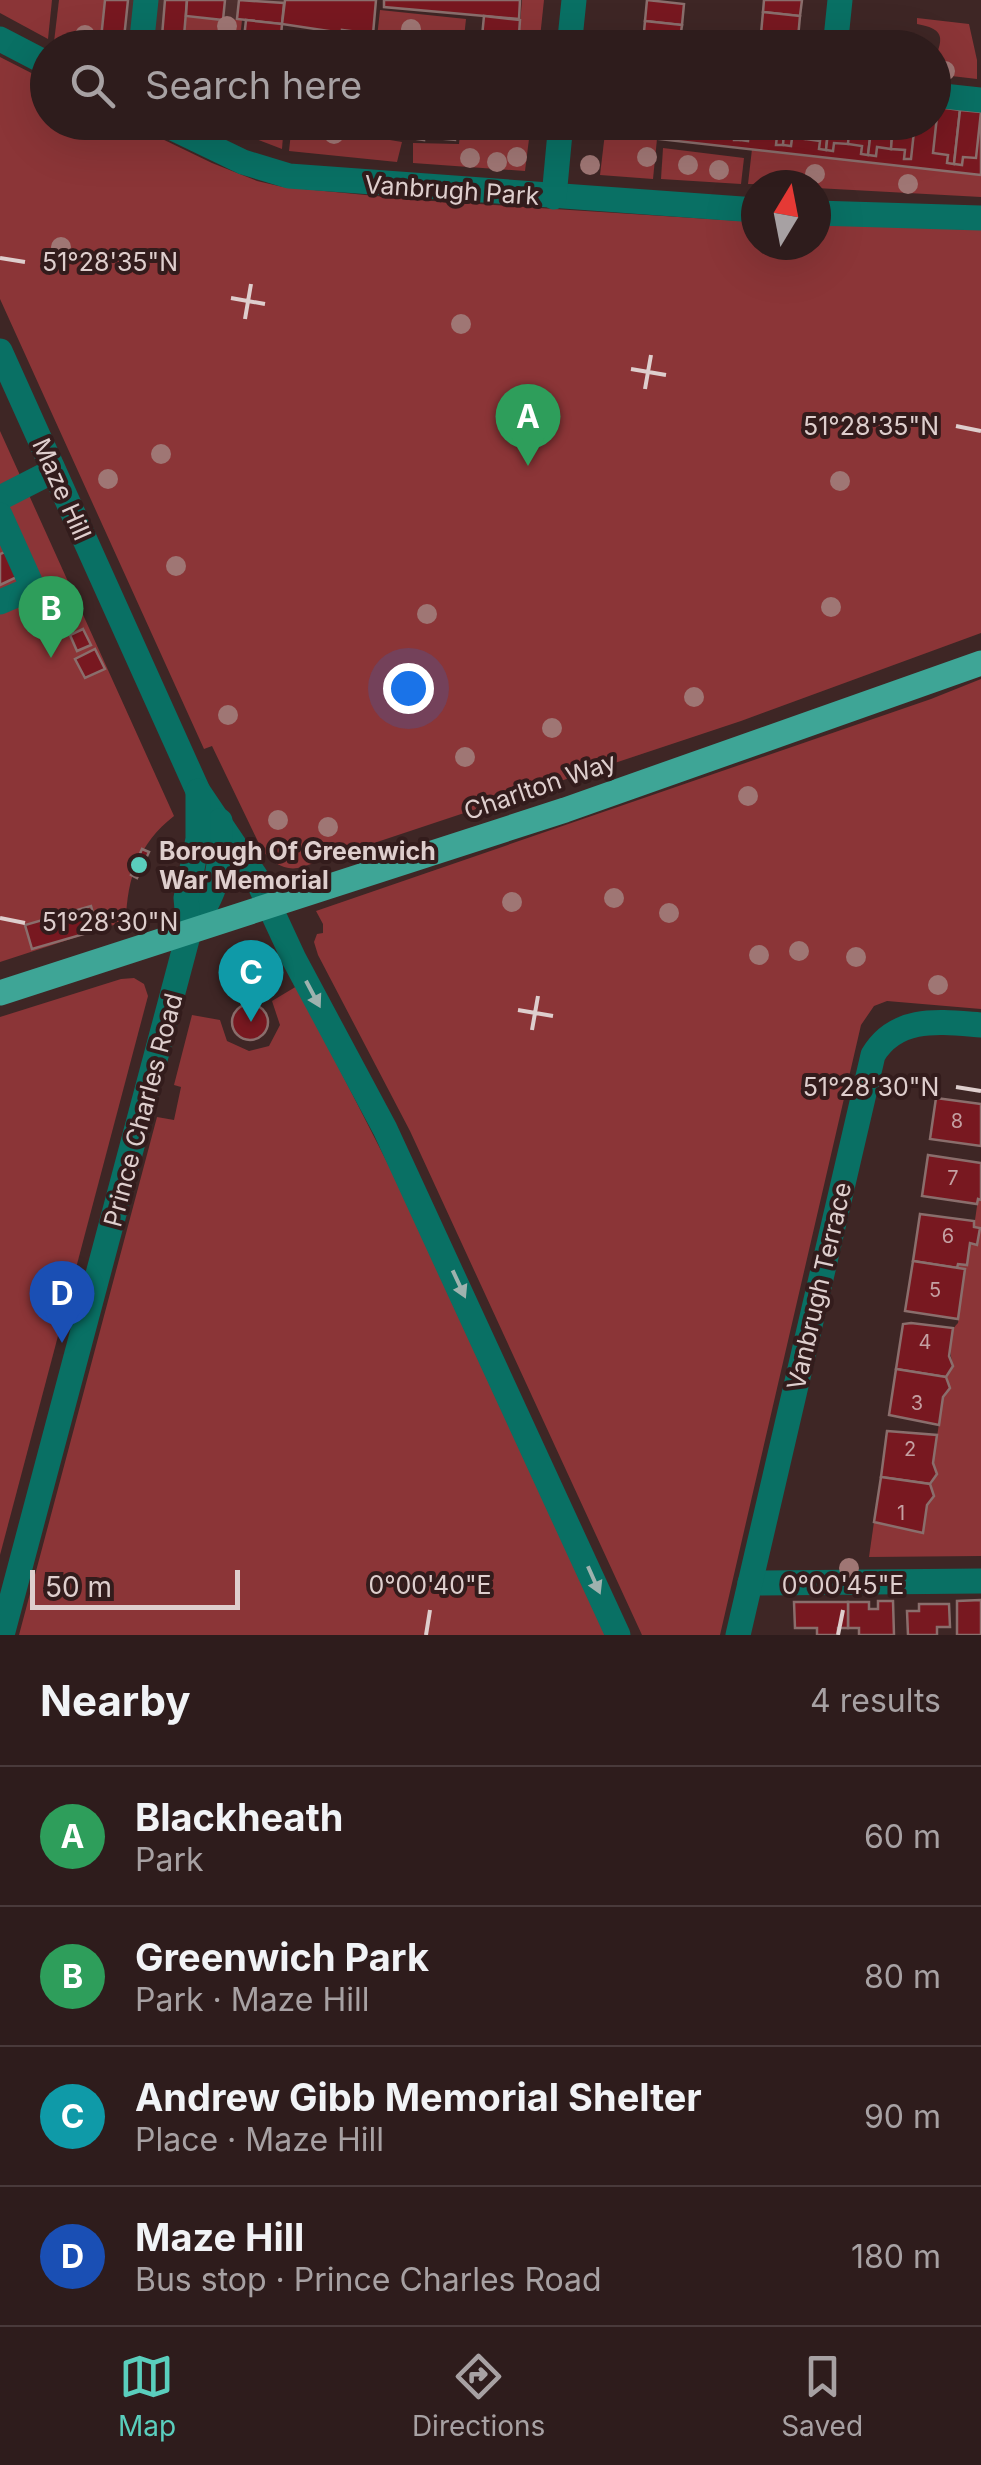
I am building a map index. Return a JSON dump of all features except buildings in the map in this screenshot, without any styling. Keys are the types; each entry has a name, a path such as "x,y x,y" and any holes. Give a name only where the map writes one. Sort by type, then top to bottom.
{"main road":[{"name":"Charlton Way","path":"0,993 566,810 981,662"}],"street":[{"path":"143,30 146,0"},
{"path":"571,30 574,0"},
{"path":"837,30 840,0"},
{"path":"0,39 30,55"},
{"path":"951,96 981,100"},
{"name":"Vanbrugh Park","path":"197,140 243,162 289,176 741,209"},
{"path":"554,197 560,140"},
{"path":"831,213 981,218"},
{"name":"Maze Hill","path":"0,351 198,791 256,877 294,959 385,1129 618,1635"},
{"path":"0,498 53,470"},
{"path":"0,515 34,588 0,602"},
{"name":"Maze Hill","path":"189,932 186,898 198,839 198,791"},
{"path":"189,932 211,902 221,848 220,821"},
{"name":"Prince Charles Road","path":"2,1635 189,932"},
{"name":"Vanbrugh Terrace","path":"738,1635 873,1055 886,1037 914,1024 981,1026"},
{"path":"750,1583 981,1581"}],"shaded area":[{"path":"0,0 52,0 49,30 31,30 0,13"},
{"path":"59,0 105,0 102,30 55,30"},
{"path":"105,0 285,0 282,24 224,18 207,30 102,30"},
{"path":"522,0 544,0 541,30 520,30"},
{"path":"380,10 466,19 465,30 378,30"},
{"path":"186,16 242,20 241,30 185,30"},
{"path":"917,18 969,24 977,79 951,76 951,30 917,24"},
{"path":"0,57 30,72 30,140 164,140 257,181 283,187 417,200 741,221 741,260 831,260 831,225 981,230 981,633 741,721 302,867 285,867 262,850 212,746 204,749 0,299"},
{"path":"259,140 283,140 282,149"},
{"path":"290,140 402,142 397,162 289,151"},
{"path":"459,140 529,140 525,171 413,163 413,143 459,144"},
{"path":"604,140 657,140 653,179 600,175"},
{"path":"663,148 744,158 741,184 661,179"},
{"path":"752,149 981,175 981,197 831,189 831,170 750,170"},
{"path":"0,431 174,816 152,838 137,862 126,921 0,962"},
{"path":"981,679 981,1009 887,1001 874,1006 861,1025 720,1635 642,1635 410,1131 318,955 314,942 317,934 323,933 323,924 316,911"},
{"path":"134,978 144,984 148,996 0,1555 0,1017"},
{"path":"297,986 390,1168 605,1635 19,1635 157,1117 174,1120 181,1087 174,1085 192,1015 220,1020 227,1041 249,1051 269,1046 280,1025 272,1001"},
{"path":"978,1199 981,1200 981,1556 869,1557 874,1522 923,1532 927,1505 934,1496 930,1487 937,1474 933,1463 943,1397 950,1388 946,1375 953,1366 950,1338 958,1323 965,1270 957,1268 958,1264 967,1265 970,1243 977,1244 980,1229 974,1227"}],"place":[{"name":"Blackheath","path":"528,466"},
{"name":"Greenwich Park","path":"51,658"},
{"name":"Borough Of Greenwich War Memorial","path":"139,865"},
{"name":"Andrew Gibb Memorial Shelter","path":"251,1022"},
{"name":"Maze Hill","path":"62,1343"}]}
